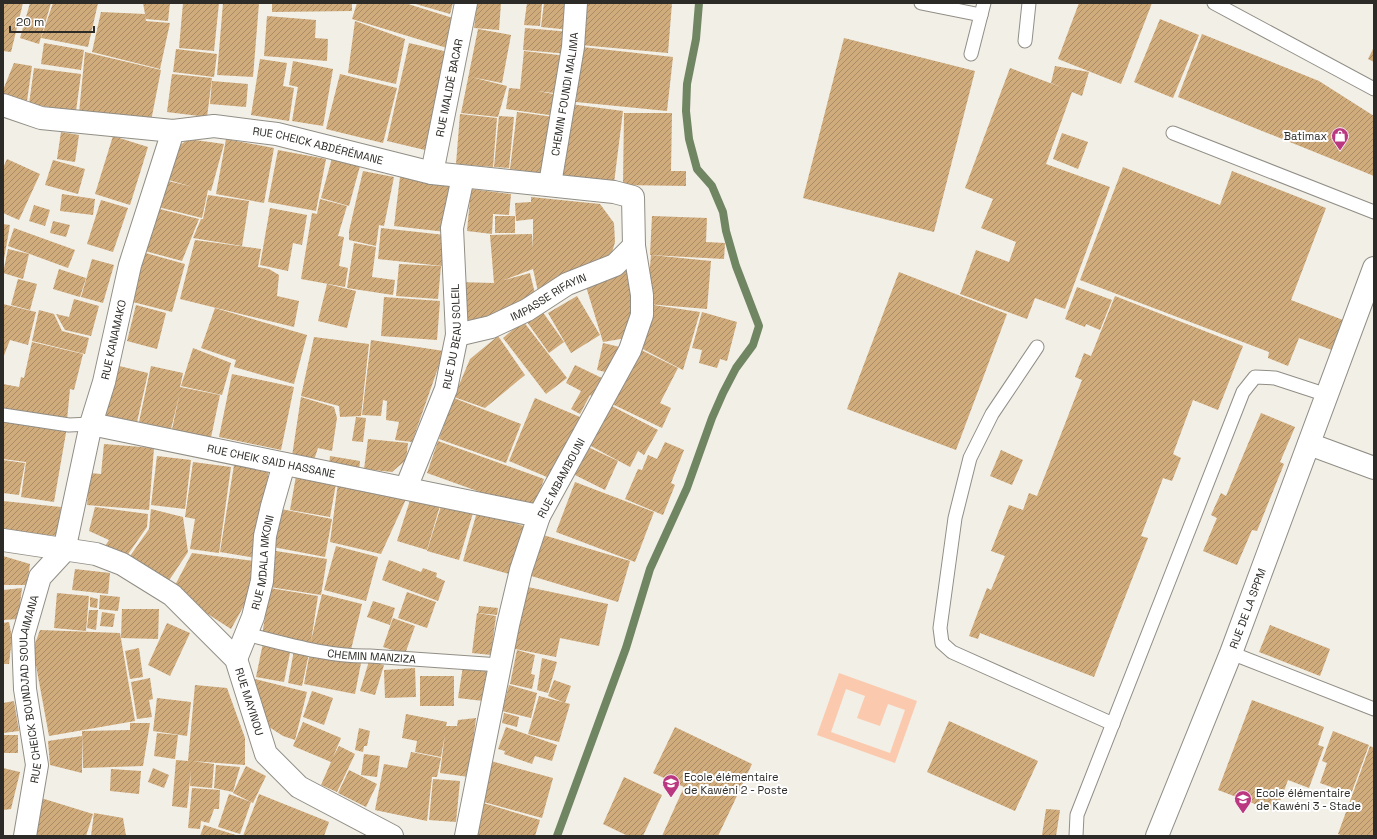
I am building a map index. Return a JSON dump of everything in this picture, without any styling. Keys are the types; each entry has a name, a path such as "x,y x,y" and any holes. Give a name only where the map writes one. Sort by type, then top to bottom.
{"street":[{"name":"RUE MALIDÉ BACAR","path":"432,173 466,3"},
{"name":"CHEMIN FOUNDI MALIMA","path":"550,184 573,47 576,3"},
{"name":"RUE CHEICK ABDÉRÉMANE","path":"3,105 41,118 173,131 214,126 277,134 432,173 550,184 614,192 633,198"},
{"name":"RUE KANAMAKO","path":"64,551 91,424 104,382 117,317 130,265 173,131"},
{"name":"RUE DU BEAU SOLEIL","path":"406,488 446,389 457,335 452,228 463,177"},
{"name":"RUE MBAMBOUNI","path":"466,836 500,665 521,570 539,516 626,356 642,315 642,295 634,246 633,198"},
{"name":"IMPASSE RIFAYIN","path":"457,335 491,327 527,310 567,284 615,265 634,246"},
{"name":"RUE DE LA SPPM","path":"1157,836 1231,653 1374,268"},
{"name":"RUE CHEIK SAID HASSANE","path":"91,424 539,516"},
{"path":"1309,444 1374,468"},
{"name":"RUE MDALA MKONI","path":"236,659 253,617 262,581 266,536 272,506 284,464"},
{"name":"RUE MAYINOU","path":"3,540 64,551 96,554 122,564 172,595 236,659 266,754 299,787 392,836"},
{"name":"RUE CHEICK BOUNDJAD SOULAIMANA","path":"24,836 37,765 25,688 23,636 40,577 64,551"}],"lane":[{"path":"921,3 983,9 970,54"},
{"path":"1026,41 1028,3"},
{"path":"1214,3 1374,89"},
{"path":"1173,133 1374,212"},
{"path":"1037,347 992,414 970,458 955,518 940,628 942,643 952,652 1113,724"},
{"path":"1076,836 1077,815 1243,392 1255,377 1275,378 1327,395"},
{"name":"RUE CHEIK SAID HASSANE","path":"3,415 70,425 91,424"},
{"name":"CHEMIN MANZIZA","path":"246,634 301,648 352,657 370,656 500,665"},
{"path":"1231,653 1374,709"}],"shaded area":[{"path":"839,673 917,701 895,763 817,735","holes":["846,689 865,696 857,718 880,726 888,704 905,710 890,753 831,732"]}],"building":[{"path":"3,3 23,3 11,52 3,51"},
{"path":"30,3 51,3 39,44 20,38"},
{"path":"53,3 98,3 88,47 41,38"},
{"path":"143,3 170,3 168,21 146,19"},
{"path":"183,3 219,3 214,51 179,48"},
{"path":"223,3 259,3 253,77 217,75"},
{"path":"272,3 352,3 352,11 272,12"},
{"path":"357,3 405,3 456,19 447,48 352,19"},
{"path":"412,3 453,3 450,14"},
{"path":"477,3 501,3 499,30 474,28"},
{"path":"527,3 542,3 540,26 524,25"},
{"path":"544,3 573,3 571,30 541,27"},
{"path":"585,3 672,3 668,53 581,45"},
{"path":"1079,3 1152,3 1121,84 1058,59"},
{"path":"101,12 145,14 146,21 170,23 160,69 92,52"},
{"path":"267,16 316,20 315,38 328,39 327,61 264,56"},
{"path":"1160,19 1199,35 1173,98 1134,82"},
{"path":"355,21 405,39 396,84 348,73"},
{"path":"525,28 571,32 569,54 523,50"},
{"path":"478,29 511,35 502,83 471,77 507,86 498,117 461,113"},
{"path":"1202,34 1319,81 1374,116 1374,176 1178,97"},
{"path":"844,38 975,71 934,232 803,198"},
{"path":"44,43 84,50 81,70 41,64"},
{"path":"409,43 448,52 425,150 387,141"},
{"path":"582,47 673,57 667,111 576,102"},
{"path":"1374,47 1374,62 1368,59"},
{"path":"176,49 217,54 214,77 173,72"},
{"path":"524,51 567,56 562,94 537,91 559,95 556,116 506,109 509,88 520,89"},
{"path":"85,52 161,70 151,121 79,113"},
{"path":"260,59 287,63 283,86 294,88 289,121 251,115"},
{"path":"293,61 333,69 323,126 292,121 298,87 289,85"},
{"path":"14,63 32,66 27,101 3,97 3,90"},
{"path":"1055,66 1089,72 1082,96 1072,92 1046,164 1110,187 1065,309 1035,298 1027,319 960,294 976,250 1009,262 1016,242 981,228 993,199 965,188 1010,68 1066,89 1051,83"},
{"path":"34,68 81,74 76,111 29,104"},
{"path":"172,74 212,78 207,117 167,112"},
{"path":"340,74 397,88 383,143 326,129"},
{"path":"212,81 248,84 246,107 210,104"},
{"path":"570,104 623,111 614,183 561,176"},
{"path":"517,112 554,117 547,174 510,169"},
{"path":"624,113 672,113 671,171 686,171 686,186 623,185"},
{"path":"460,114 497,118 493,167 456,164"},
{"path":"499,116 514,117 509,168 494,167"},
{"path":"61,132 79,135 75,162 57,159"},
{"path":"1062,133 1088,142 1078,169 1053,159"},
{"path":"113,136 148,147 130,205 95,194"},
{"path":"226,139 274,148 264,203 216,194"},
{"path":"195,140 224,144 211,191 208,190 202,218 158,207 164,180 193,187 165,179 180,145 186,141"},
{"path":"278,150 326,159 316,211 268,202"},
{"path":"332,158 360,166 349,206 321,198"},
{"path":"7,159 40,174 19,220 3,213 3,168"},
{"path":"53,160 85,169 78,194 45,185"},
{"path":"1123,167 1220,205 1232,171 1326,208 1291,300 1343,320 1332,350 1299,338 1288,366 1268,358 1269,352 1080,280"},
{"path":"363,171 394,177 384,226 379,225 376,246 349,240 349,231"},
{"path":"400,177 452,183 446,232 394,226"},
{"path":"471,189 511,194 509,215 493,214 492,234 467,231"},
{"path":"62,194 95,199 93,215 60,211"},
{"path":"208,195 249,201 242,246 193,238 201,219 203,219"},
{"path":"531,197 600,204 614,223 615,242 611,256 539,296 533,269 504,280 530,273 536,298 469,324 457,282 494,283 490,235 532,234 533,249 533,219 516,221 515,203 531,202"},
{"path":"320,199 347,206 338,236 344,237 339,266 348,268 345,287 301,279 312,213 317,214"},
{"path":"101,200 128,208 113,252 87,244"},
{"path":"34,205 50,210 45,226 29,221"},
{"path":"156,208 199,219 182,261 145,251"},
{"path":"270,208 307,215 302,245 293,243 288,271 260,265"},
{"path":"495,216 515,216 515,233 495,233"},
{"path":"652,216 707,218 706,242 725,243 724,259 650,255"},
{"path":"53,221 70,225 66,237 50,233"},
{"path":"3,224 10,225 4,259 3,259"},
{"path":"14,228 75,250 68,268 8,246"},
{"path":"381,228 445,235 442,266 378,259"},
{"path":"195,240 261,249 258,267 269,269 279,275 277,296 299,301 294,327 180,299"},
{"path":"354,243 376,247 372,277 395,280 393,295 347,288"},
{"path":"8,249 29,254 23,279 3,273"},
{"path":"142,252 185,264 172,312 129,301"},
{"path":"651,255 711,261 707,309 647,304"},
{"path":"92,259 114,265 103,303 81,297"},
{"path":"399,264 441,266 438,299 396,296"},
{"path":"629,267 639,312 632,337 603,342 584,280"},
{"path":"59,269 86,278 80,297 53,289"},
{"path":"899,272 1007,314 956,450 847,409"},
{"path":"18,279 37,284 30,310 11,305"},
{"path":"327,284 356,291 347,328 318,321"},
{"path":"1077,287 1112,300 1100,330 1086,324 1085,327 1065,319"},
{"path":"577,296 600,335 571,353 548,313"},
{"path":"1115,296 1243,346 1218,410 1193,400 1173,454 1181,458 1172,481 1163,478 1141,536 1148,538 1094,677 980,633 978,639 969,636 987,588 991,590 1005,556 991,551 1009,505 1023,510 1029,493 1037,496 1082,380 1075,377 1084,353 1091,356"},
{"path":"384,297 440,301 437,340 381,336"},
{"path":"74,299 99,306 91,336 65,330 56,314 69,317"},
{"path":"3,304 36,312 28,345 10,340 3,358"},
{"path":"647,304 700,312 683,370 635,345"},
{"path":"136,305 166,313 157,349 127,341"},
{"path":"215,308 307,335 294,384 234,367 236,360 201,348"},
{"path":"39,310 54,314 62,331 89,338 85,354 32,341"},
{"path":"542,311 564,342 549,353 527,322"},
{"path":"702,312 737,322 727,361 720,359 717,368 699,363 702,350 692,348"},
{"path":"523,321 567,378 546,394 503,338"},
{"path":"498,336 525,375 485,408 454,397 470,359"},
{"path":"314,337 369,344 361,416 340,417 339,406 301,396"},
{"path":"371,340 444,351 412,442 395,440 399,422 386,420 387,401 383,400 381,416 362,415"},
{"path":"32,342 83,354 74,390 70,389 67,420 3,411 3,384 19,387 21,377 24,378"},
{"path":"603,343 620,347 614,374 597,370"},
{"path":"635,347 678,368 660,403 671,408 662,428 610,403"},
{"path":"193,348 231,363 222,395 181,386"},
{"path":"111,364 148,373 135,431 108,422 101,405"},
{"path":"575,365 606,380 596,399 590,395 580,414 571,409 581,391 566,383"},
{"path":"151,366 183,373 180,387 220,395 210,442 171,434 180,392 171,429 139,422"},
{"path":"232,374 294,387 281,450 219,437"},
{"path":"301,397 334,407 337,418 332,451 318,448 313,463 292,456"},
{"path":"454,398 521,424 506,463 439,439"},
{"path":"535,398 580,417 554,480 509,461"},
{"path":"610,405 658,430 644,455 638,451 630,467 589,445"},
{"path":"1261,413 1295,427 1280,462 1284,464 1257,531 1252,530 1237,565 1203,551 1217,518 1211,515 1221,493 1226,496"},
{"path":"3,417 67,427 54,502 21,497 26,462 3,459"},
{"path":"356,417 366,418 363,442 352,441"},
{"path":"368,439 408,443 406,460 392,472 364,469"},
{"path":"438,441 544,479 533,511 427,473"},
{"path":"665,442 684,450 671,483 675,485 663,515 625,499 638,469 642,470 648,455 657,459"},
{"path":"104,444 154,448 149,510 87,505 90,473 101,474"},
{"path":"588,447 618,461 605,490 575,475"},
{"path":"1001,450 1023,460 1012,485 990,476"},
{"path":"157,456 191,460 185,509 151,505"},
{"path":"330,456 360,461 359,470 329,466"},
{"path":"3,460 25,463 19,495 3,493"},
{"path":"193,462 231,467 219,553 190,549 195,519 185,517"},
{"path":"234,465 269,470 256,558 220,552"},
{"path":"296,476 336,484 330,517 290,510"},
{"path":"575,482 654,512 635,562 556,532"},
{"path":"338,483 407,497 381,554 330,542"},
{"path":"412,494 441,502 427,550 397,541"},
{"path":"3,501 61,507 58,536 3,531"},
{"path":"442,503 473,513 459,560 427,551"},
{"path":"95,507 148,514 147,527 124,560 103,549 109,540 89,531"},
{"path":"151,509 183,517 188,552 166,585 128,559 149,529"},
{"path":"281,509 332,519 325,557 273,547"},
{"path":"477,512 527,527 513,575 463,561"},
{"path":"540,534 630,561 618,602 528,575"},
{"path":"336,546 378,557 366,601 324,590"},
{"path":"276,551 327,559 321,595 270,587"},
{"path":"192,553 254,561 247,600 231,629 172,591"},
{"path":"3,556 30,564 27,585 3,585"},
{"path":"389,560 421,572 423,568 437,573 436,577 445,581 438,601 382,580"},
{"path":"75,569 110,573 108,594 72,590"},
{"path":"523,586 608,604 599,646 560,638 556,657 510,648"},
{"path":"22,588 18,619 3,620 3,590"},
{"path":"270,588 318,596 311,641 322,594 362,604 350,654 262,635"},
{"path":"407,592 436,602 427,628 398,618"},
{"path":"57,593 89,596 86,631 54,628"},
{"path":"100,595 120,597 118,611 99,609"},
{"path":"90,597 98,599 97,608 90,607"},
{"path":"373,601 395,608 390,625 367,617"},
{"path":"479,606 498,608 497,615 478,613"},
{"path":"122,609 159,609 158,639 121,638"},
{"path":"89,610 98,610 96,630 87,628"},
{"path":"102,612 115,614 113,627 100,626"},
{"path":"477,613 496,616 491,655 472,653"},
{"path":"393,618 415,626 405,654 383,647"},
{"path":"9,622 12,638 9,664 3,664 3,623"},
{"path":"167,623 190,633 170,676 148,665"},
{"path":"1270,625 1330,649 1320,676 1259,652"},
{"path":"40,630 120,633 135,721 49,736 33,649"},
{"path":"263,643 291,648 284,682 256,677"},
{"path":"139,648 143,677 130,679 125,651"},
{"path":"294,650 309,653 302,686 288,683"},
{"path":"517,650 535,655 531,674 535,675 532,689 510,684"},
{"path":"310,652 361,663 355,694 304,684"},
{"path":"542,658 557,662 548,693 537,690"},
{"path":"369,661 384,665 375,695 360,691"},
{"path":"463,666 487,669 483,701 458,698"},
{"path":"415,668 416,697 385,698 384,670"},
{"path":"420,676 454,676 454,706 420,706"},
{"path":"150,678 153,699 149,700 152,717 137,719 131,682"},
{"path":"255,679 307,692 295,740 283,736 266,725 253,700"},
{"path":"554,680 571,686 565,703 548,696"},
{"path":"195,685 227,688 245,738 245,765 192,761 214,764 212,788 190,786 191,770 187,808 172,806 176,760 188,761"},
{"path":"509,685 537,693 531,718 502,711"},
{"path":"312,691 333,698 324,725 303,717"},
{"path":"539,696 570,704 559,742 528,734"},
{"path":"157,698 191,702 187,736 153,731"},
{"path":"1252,700 1324,727 1318,745 1324,747 1309,788 1288,780 1276,812 1218,790"},
{"path":"14,701 19,731 3,733 3,703"},
{"path":"504,713 519,717 517,727 502,723"},
{"path":"406,714 447,722 446,726 457,726 458,720 476,718 469,777 440,773 445,734 441,757 415,752 417,741 402,738"},
{"path":"949,721 1038,761 1015,811 927,772"},
{"path":"303,722 341,738 333,757 339,746 355,754 337,792 321,785 331,762 293,746"},
{"path":"130,723 150,723 143,766 83,768 82,731 130,730"},
{"path":"506,727 557,745 552,761 535,756 532,764 504,754 505,751 498,749"},
{"path":"675,727 752,764 718,836 662,836 684,787 653,773"},
{"path":"359,728 370,731 367,746 364,746 363,752 355,750"},
{"path":"1333,731 1369,745 1351,794 1320,783 1327,763 1322,761"},
{"path":"157,733 178,735 175,759 154,756"},
{"path":"3,735 18,735 18,753 3,753"},
{"path":"82,736 82,773 50,765 48,741"},
{"path":"1370,746 1374,748 1374,836 1343,836 1338,834"},
{"path":"411,752 441,758 437,777 432,777 427,821 375,810 384,764 407,768"},
{"path":"364,754 380,756 377,777 361,775"},
{"path":"491,761 553,778 542,818 480,801"},
{"path":"216,765 240,767 233,792 214,788"},
{"path":"246,766 266,776 253,803 233,793"},
{"path":"3,768 20,772 11,809 3,810"},
{"path":"153,768 169,775 164,788 148,782"},
{"path":"111,769 141,771 139,794 110,791"},
{"path":"349,770 377,784 366,807 338,793"},
{"path":"624,777 662,795 643,836 628,836 603,824"},
{"path":"433,779 460,781 456,822 429,820"},
{"path":"192,788 220,790 219,809 214,809 209,823 201,821 200,829 188,828"},
{"path":"229,794 251,802 240,834 218,827"},
{"path":"259,794 329,822 324,836 243,836"},
{"path":"41,798 93,814 86,836 39,836 30,833"},
{"path":"480,802 540,820 535,836 473,836"},
{"path":"1046,809 1060,810 1056,836 1042,835"},
{"path":"94,813 123,818 126,836 91,836"},
{"path":"204,825 239,836 200,836"}],"waterway":[{"path":"557,836 626,648 650,569 687,488 712,418 723,393 736,368 753,345 759,326 736,266 726,231 723,212 712,186 697,169 689,139 686,111 687,84 696,39 699,3"}],"place":[{"name":"Batimax","path":"1340,151"},
{"name":"Ecole élémentaire de Kawéni 2 - Poste","path":"671,798"},
{"name":"Ecole élémentaire de Kawéni 3 - Stade","path":"1243,814"}]}
